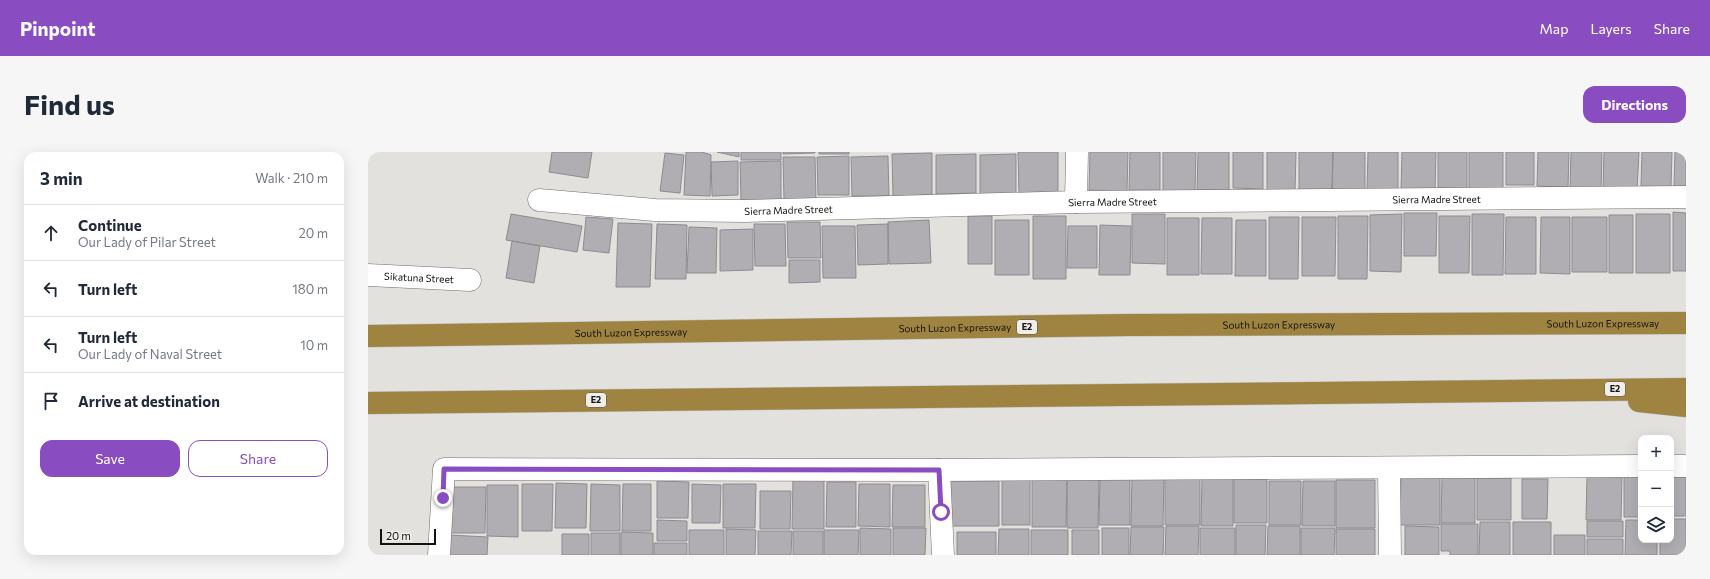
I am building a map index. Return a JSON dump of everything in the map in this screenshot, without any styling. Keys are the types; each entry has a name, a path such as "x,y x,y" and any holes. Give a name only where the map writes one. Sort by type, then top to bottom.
{"highway":[{"name":"South Luzon Expressway","path":"368,336 1128,325 1686,323"},
{"name":"E2","path":"368,403 1686,389"},
{"path":"1544,390 1686,406"}],"street":[{"path":"1076,202 1077,152"},
{"name":"Sierra Madre Street","path":"539,200 655,210 745,211 1076,202 1686,197"},
{"name":"Sikatuna Street","path":"368,275 470,280"},
{"path":"440,555 444,469 939,470 1638,466"},
{"path":"1674,466 1686,466"},
{"path":"1389,468 1390,555"},
{"path":"939,470 943,555"}],"building":[{"path":"552,152 592,152 588,178 549,172"},
{"path":"686,152 702,152 711,155 710,196 684,195"},
{"path":"717,152 739,152 739,157 726,154"},
{"path":"741,152 781,152 781,160 741,160"},
{"path":"783,152 815,152 815,153 783,154"},
{"path":"819,152 849,152 849,154 819,154"},
{"path":"1018,152 1058,152 1058,194 1019,194"},
{"path":"1090,152 1128,152 1127,191 1089,190"},
{"path":"1130,152 1160,152 1160,190 1129,190"},
{"path":"1163,152 1196,152 1195,191 1163,191"},
{"path":"1198,152 1229,152 1229,190 1197,190"},
{"path":"1233,152 1263,152 1263,189 1233,188"},
{"path":"1267,152 1296,152 1295,191 1267,190"},
{"path":"1299,152 1333,152 1332,191 1299,191"},
{"path":"1333,152 1365,152 1365,195 1332,195"},
{"path":"1368,152 1398,152 1398,190 1367,190"},
{"path":"1402,152 1436,152 1435,191 1401,191"},
{"path":"1438,152 1467,152 1467,189 1438,188"},
{"path":"1469,152 1503,152 1503,189 1469,189"},
{"path":"1506,152 1534,152 1534,185 1506,185"},
{"path":"1538,152 1569,152 1568,187 1537,186"},
{"path":"1571,152 1602,152 1601,188 1570,188"},
{"path":"1604,152 1639,152 1637,190 1603,189"},
{"path":"1642,152 1672,152 1671,187 1641,186"},
{"path":"1675,152 1686,152 1686,187 1674,186"},
{"path":"665,153 684,155 680,193 660,191"},
{"path":"932,153 932,195 893,196 892,154"},
{"path":"976,154 976,193 936,194 936,155"},
{"path":"1016,154 1016,194 980,195 980,155"},
{"path":"849,156 849,195 818,195 817,157"},
{"path":"888,156 889,196 852,196 851,157"},
{"path":"783,157 815,157 816,200 784,201"},
{"path":"738,161 738,195 712,196 711,162"},
{"path":"781,161 781,200 741,201 740,162"},
{"path":"1673,212 1686,213 1686,271 1673,271"},
{"path":"1404,213 1437,213 1436,256 1404,256"},
{"path":"511,214 582,226 577,252 506,240"},
{"path":"1132,214 1165,214 1165,264 1132,263"},
{"path":"1402,214 1401,272 1370,271 1370,215"},
{"path":"1472,214 1504,214 1503,275 1472,275"},
{"path":"1636,214 1670,214 1670,273 1636,273"},
{"path":"1609,215 1633,215 1633,273 1609,273"},
{"path":"968,216 992,216 992,264 968,264"},
{"path":"1033,216 1066,216 1066,279 1033,279"},
{"path":"1338,216 1368,216 1367,279 1338,279"},
{"path":"1439,216 1470,216 1469,273 1439,273"},
{"path":"586,217 613,219 609,253 583,250"},
{"path":"1269,217 1299,217 1298,279 1269,279"},
{"path":"1302,217 1336,217 1335,276 1302,276"},
{"path":"1506,217 1536,217 1536,274 1505,274"},
{"path":"1541,217 1570,217 1570,274 1540,273"},
{"path":"1572,217 1607,217 1607,272 1572,272"},
{"path":"1167,218 1199,218 1199,275 1167,275"},
{"path":"1202,218 1232,218 1232,274 1201,274"},
{"path":"929,220 931,263 889,264 888,222"},
{"path":"995,220 1029,220 1029,275 995,275"},
{"path":"1236,220 1266,220 1266,276 1235,276"},
{"path":"787,222 820,222 821,258 788,258"},
{"path":"618,223 652,224 650,287 616,287"},
{"path":"657,224 687,225 686,279 655,279"},
{"path":"754,224 785,224 786,266 755,266"},
{"path":"888,224 888,264 858,265 857,225"},
{"path":"1100,225 1131,226 1130,275 1099,275"},
{"path":"822,226 855,226 856,278 823,278"},
{"path":"1068,226 1097,226 1097,268 1067,268"},
{"path":"689,227 717,228 716,273 687,273"},
{"path":"753,229 753,270 720,271 720,230"},
{"path":"512,241 540,246 534,283 506,278"},
{"path":"789,260 820,260 820,282 789,283"},
{"path":"1587,476 1622,477 1621,520 1586,520"},
{"path":"1624,476 1638,476 1638,517 1624,517"},
{"path":"1674,476 1686,477 1686,516 1674,516"},
{"path":"1132,477 1164,477 1163,526 1131,526"},
{"path":"1165,477 1200,478 1200,525 1165,525"},
{"path":"1401,477 1440,477 1440,525 1400,525"},
{"path":"1442,477 1475,477 1475,523 1441,523"},
{"path":"793,478 824,479 824,529 792,529"},
{"path":"1067,478 1099,478 1098,528 1067,528"},
{"path":"1100,478 1130,478 1130,525 1099,525"},
{"path":"1202,478 1233,478 1233,526 1201,526"},
{"path":"1477,478 1511,478 1511,520 1477,520"},
{"path":"1032,479 1067,480 1066,527 1032,527"},
{"path":"1234,479 1267,479 1267,523 1234,523"},
{"path":"1522,479 1548,479 1547,519 1522,519"},
{"path":"1002,480 1030,480 1030,525 1002,525"},
{"path":"1336,480 1375,480 1375,528 1336,528"},
{"path":"657,481 689,482 688,518 657,518"},
{"path":"949,481 999,481 999,526 949,526"},
{"path":"1269,481 1301,481 1301,525 1269,525"},
{"path":"1303,481 1335,481 1335,526 1302,526"},
{"path":"827,482 856,482 856,527 826,527"},
{"path":"556,483 587,484 586,528 555,528"},
{"path":"522,484 553,484 552,531 522,531"},
{"path":"591,484 620,485 620,531 590,531"},
{"path":"623,484 651,484 651,531 622,531"},
{"path":"692,484 721,485 720,523 692,523"},
{"path":"723,484 756,484 755,528 723,528"},
{"path":"859,484 890,484 890,527 858,526"},
{"path":"487,485 518,485 518,537 487,536"},
{"path":"893,485 925,485 925,527 892,527"},
{"path":"451,487 486,487 485,533 450,533"},
{"path":"760,491 791,491 790,529 760,529"},
{"path":"1674,519 1686,519 1686,555 1660,555 1660,543 1674,543"},
{"path":"657,520 687,521 687,541 657,541"},
{"path":"1626,520 1638,520 1638,543 1657,543 1657,555 1625,555"},
{"path":"1587,521 1623,521 1623,537 1587,537"},
{"path":"1480,522 1510,522 1510,555 1479,555"},
{"path":"1513,522 1551,522 1551,555 1513,555"},
{"path":"1441,524 1478,524 1478,555 1450,555 1450,551 1441,551"},
{"path":"1236,525 1266,525 1265,555 1236,555"},
{"path":"1166,526 1199,526 1198,555 1165,555"},
{"path":"1268,526 1300,526 1300,555 1267,555"},
{"path":"1405,526 1439,527 1439,555 1405,555"},
{"path":"1131,527 1164,527 1163,555 1130,555"},
{"path":"860,528 891,529 891,555 860,555"},
{"path":"893,528 926,528 925,555 893,555"},
{"path":"1102,528 1129,528 1129,555 1102,555"},
{"path":"1200,528 1235,528 1235,555 1200,555"},
{"path":"1301,528 1335,528 1334,555 1301,555"},
{"path":"726,529 756,530 755,555 726,555"},
{"path":"999,529 1029,529 1029,555 998,555"},
{"path":"1336,529 1375,529 1375,555 1336,555"},
{"path":"689,530 724,530 724,555 689,555"},
{"path":"824,530 859,530 858,555 824,555"},
{"path":"1031,530 1068,530 1068,555 1031,555"},
{"path":"1072,530 1099,530 1099,555 1072,555"},
{"path":"758,531 792,531 791,555 758,555"},
{"path":"793,531 823,531 823,555 793,555"},
{"path":"621,532 653,533 653,555 621,555"},
{"path":"957,532 996,532 996,555 957,555"},
{"path":"591,533 620,533 620,555 591,555"},
{"path":"562,534 589,534 589,555 562,555"},
{"path":"449,535 488,537 487,555 449,555"},
{"path":"1554,535 1585,535 1585,555 1554,555"},
{"path":"1587,539 1623,539 1623,555 1587,555"},
{"path":"654,543 687,543 687,555 654,555"}],"route":[{"path":"443,498 444,469 939,470 941,512"}]}
